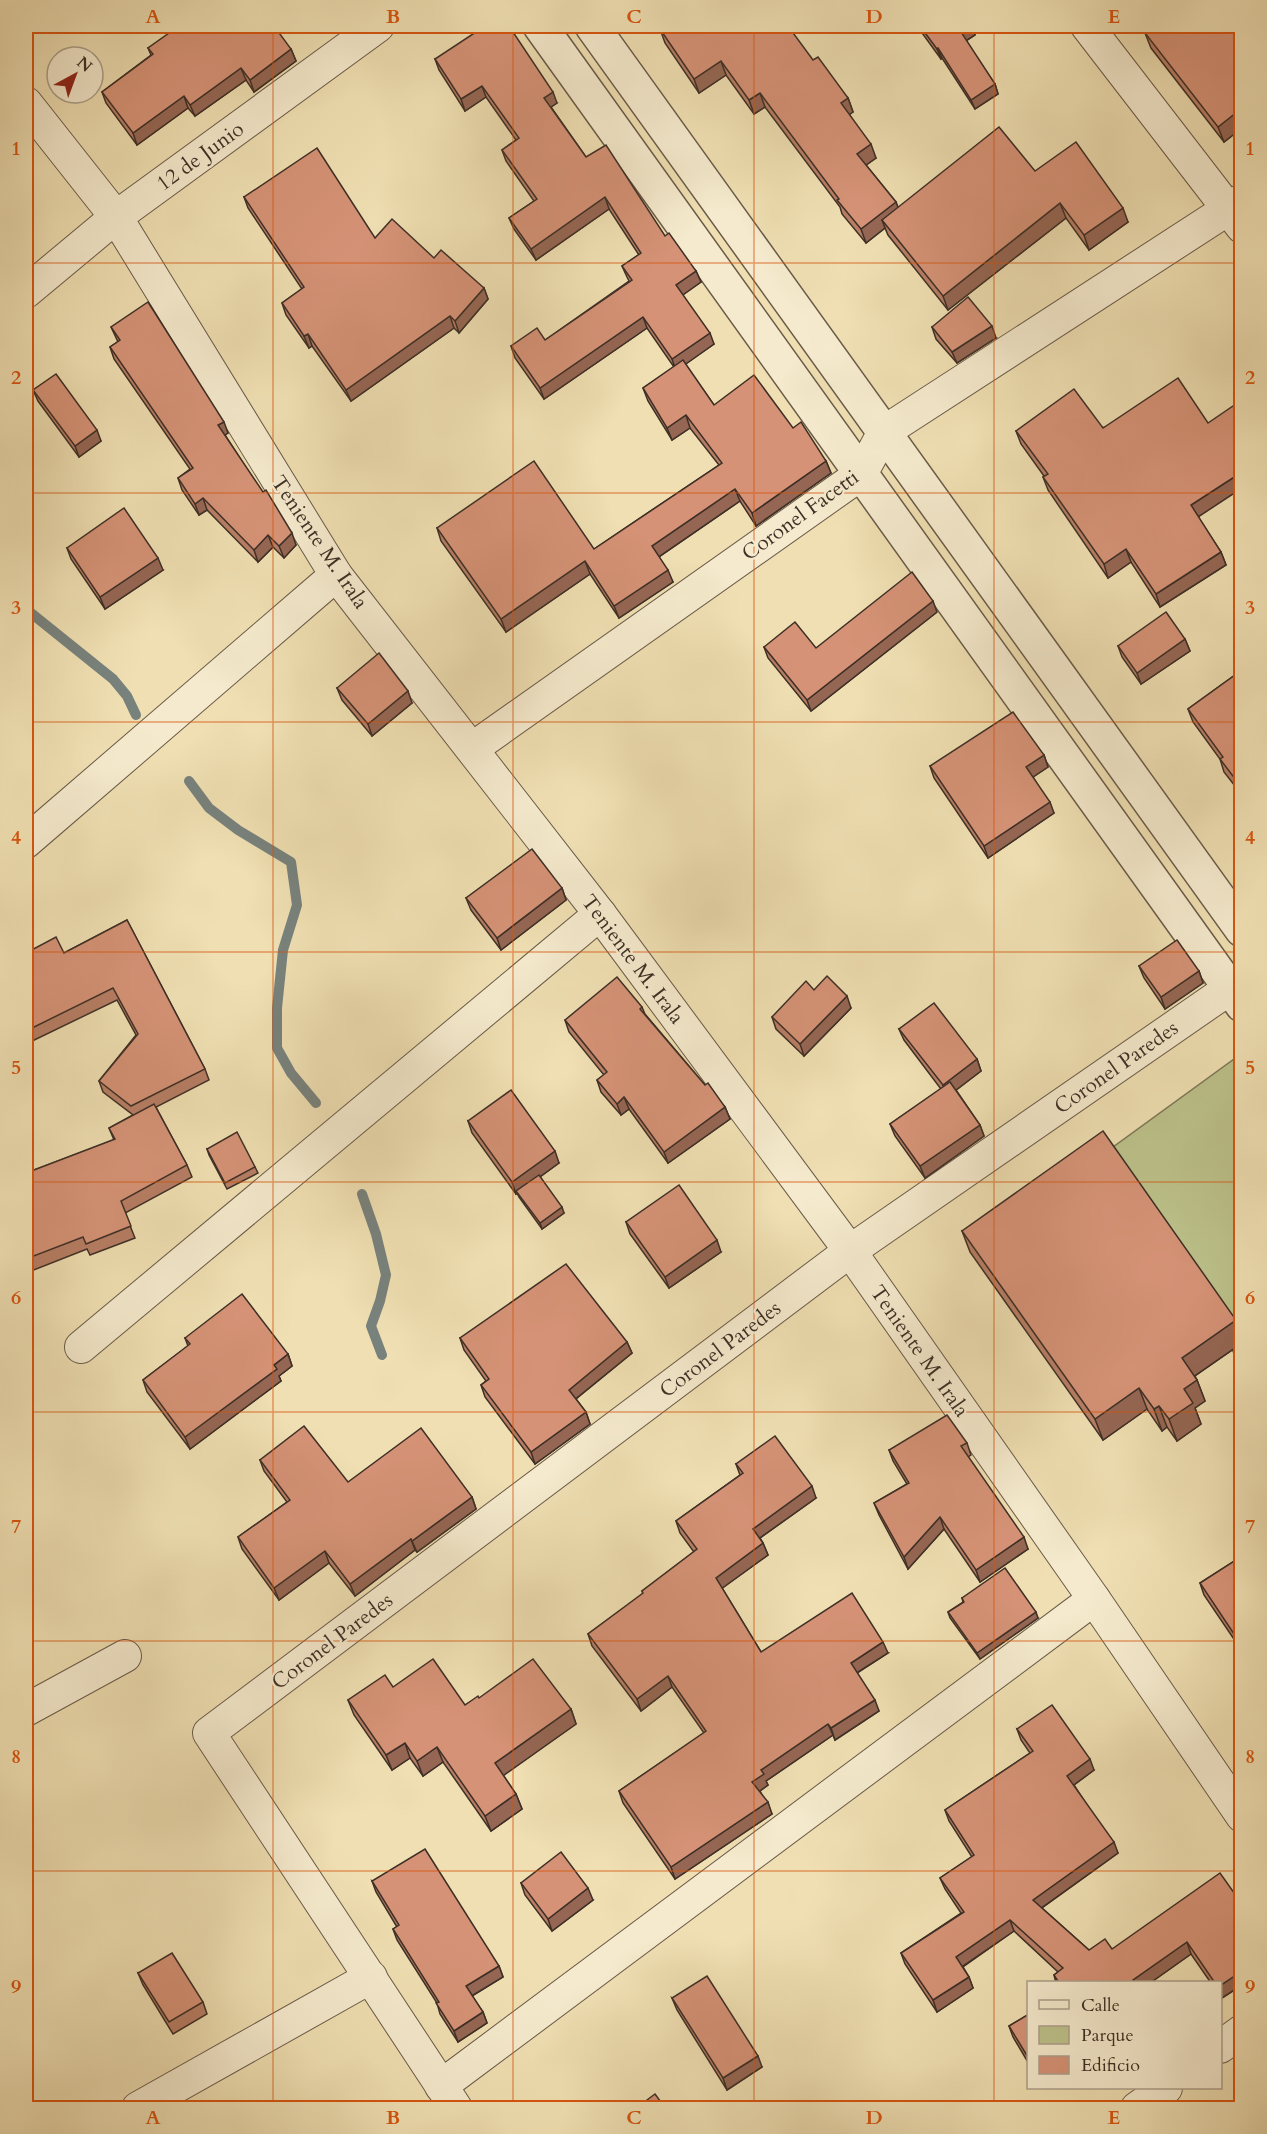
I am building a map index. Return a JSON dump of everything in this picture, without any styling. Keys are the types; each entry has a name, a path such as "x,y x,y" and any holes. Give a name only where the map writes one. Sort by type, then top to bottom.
{"street":[{"name":"12 de Junio","path":"26,292 116,217 378,26"},
{"path":"540,26 861,474 1237,991"},
{"path":"592,26 1242,930"},
{"path":"1087,26 1237,212"},
{"name":"Teniente M. Irala","path":"26,103 116,217 336,575 600,914 850,1251 1094,1599 1242,1816"},
{"name":"Coronel Facetti","path":"473,748 861,474 884,432 1237,212"},
{"path":"26,842 336,575"},
{"path":"81,1347 600,914"},
{"name":"Coronel Paredes","path":"370,1977 209,1733 850,1251 1237,991"},
{"path":"138,2109 370,1977 449,2097 1094,1599"},
{"path":"26,1710 125,1656"},
{"path":"1222,2046 1242,2031"},
{"path":"1137,2109 1165,2089"}],"green space":[{"path":"1241,1054 1241,1363 1098,1158"}],"building":[{"path":"179,26 274,26 291,49 250,80 241,68 190,105 184,96 133,133 105,96 105,90 153,54 148,48"},
{"path":"485,26 509,26 553,92 544,98 586,157 606,145 665,236 669,233 696,271 676,285 710,333 672,359 643,317 540,388 511,346 537,328 545,340 632,280 622,266 641,253 605,197 531,249 509,218 537,199 502,150 519,138 482,86 461,99 435,59"},
{"path":"666,26 788,26 813,60 818,57 848,98 841,103 871,144 857,154 896,202 861,229 837,200 839,199 760,93 749,100 721,61 694,79 660,29"},
{"path":"920,26 970,26 961,32 995,84 971,100 938,48"},
{"path":"1155,26 1242,26 1242,108 1218,127 1145,33"},
{"path":"999,127 1035,171 1076,142 1123,208 1084,235 1060,203 943,296 882,220"},
{"path":"317,148 375,238 392,219 434,258 441,250 484,288 455,321 450,316 346,390 308,334 304,336 282,303 304,287 244,197"},
{"path":"968,297 992,326 952,352 932,327"},
{"path":"148,302 224,422 218,425 263,492 266,490 292,533 279,546 268,535 254,550 203,498 195,504 178,478 193,468 110,347 120,340 111,327"},
{"path":"683,360 714,405 754,375 793,428 801,422 826,461 752,513 735,489 652,546 668,570 614,606 585,561 501,619 437,528 534,461 594,549 722,463 686,415 667,428 643,388"},
{"path":"56,374 97,430 75,446 33,390"},
{"path":"1178,378 1208,423 1233,406 1242,419 1242,472 1191,505 1221,552 1156,594 1126,549 1104,564 1043,477 1048,474 1016,431 1074,389 1103,428"},
{"path":"124,508 158,558 100,597 67,548"},
{"path":"912,572 933,601 807,700 764,647 795,622 816,648"},
{"path":"1166,612 1185,639 1137,673 1118,646"},
{"path":"379,653 408,691 368,724 337,688"},
{"path":"1242,670 1242,788 1220,759 1223,757 1188,709"},
{"path":"1013,712 1044,755 1026,767 1050,802 984,846 930,766"},
{"path":"532,849 562,888 497,938 466,898"},
{"path":"127,920 205,1069 131,1106 99,1081 138,1034 113,988 26,1031 26,953 56,937 64,953"},
{"path":"1177,940 1199,971 1161,997 1139,966"},
{"path":"827,976 847,996 800,1044 772,1017 806,981 814,990"},
{"path":"617,977 642,1007 640,1009 705,1085 708,1083 725,1107 664,1152 624,1097 617,1104 597,1080 607,1072 565,1020"},
{"path":"934,1003 977,1059 943,1085 899,1029"},
{"path":"950,1082 980,1125 920,1166 890,1124"},
{"path":"511,1090 555,1151 512,1182 468,1121"},
{"path":"154,1104 187,1165 121,1201 131,1226 86,1244 83,1237 26,1259 26,1173 115,1139 109,1128"},
{"path":"1103,1131 1236,1320 1182,1358 1197,1380 1184,1389 1193,1403 1169,1419 1159,1406 1154,1409 1139,1388 1095,1419 962,1231"},
{"path":"237,1132 255,1167 225,1183 207,1149"},
{"path":"539,1175 562,1207 540,1223 516,1191"},
{"path":"679,1185 717,1240 665,1277 626,1222"},
{"path":"566,1264 627,1342 569,1390 586,1412 531,1452 481,1385 489,1379 460,1338"},
{"path":"242,1294 288,1354 274,1365 277,1369 185,1437 143,1380 190,1344 185,1338"},
{"path":"947,1415 967,1443 961,1446 1024,1537 976,1570 940,1517 904,1557 874,1503 909,1483 889,1450"},
{"path":"304,1426 348,1482 421,1428 472,1497 350,1584 325,1551 274,1588 238,1537 290,1500 260,1460"},
{"path":"775,1436 812,1486 753,1529 763,1543 716,1578 761,1652 852,1593 883,1642 851,1663 875,1700 831,1728 828,1724 761,1770 764,1774 752,1782 768,1802 671,1867 619,1791 706,1731 668,1676 637,1699 588,1634 697,1549 676,1521 743,1473 736,1464"},
{"path":"1242,1556 1242,1646 1200,1583"},
{"path":"1005,1568 1036,1612 977,1653 948,1612 964,1602 962,1598"},
{"path":"433,1659 465,1705 478,1696 479,1698 533,1659 571,1709 495,1763 516,1794 485,1816 437,1747 417,1761 405,1743 386,1755 348,1700 385,1675 393,1687"},
{"path":"1052,1705 1090,1759 1067,1776 1114,1842 1033,1900 1089,1950 1105,1939 1112,1949 1220,1873 1242,1904 1242,1977 1239,1973 1222,1984 1222,1981 1214,1981 1187,1942 1134,1981 1058,1981 1054,1975 1063,1968 1010,1920 956,1957 969,1977 933,2000 901,1953 964,1912 940,1878 974,1855 945,1810 1033,1751 1017,1729"},
{"path":"425,1849 499,1966 466,1986 483,2012 454,2031 436,2003 439,2002 393,1929 399,1925 372,1881"},
{"path":"561,1852 588,1888 548,1919 521,1883"},
{"path":"172,1953 203,2002 169,2022 138,1973"},
{"path":"707,1976 758,2056 723,2078 672,1998"},
{"path":"1027,2015 1027,2056 1009,2026"},
{"path":"655,2094 666,2109 635,2109"}],"waterway":[{"path":"26,609 113,679 127,696 136,715"},
{"path":"189,781 209,808 238,830 291,862 297,905 283,950 277,1008 277,1048 291,1073 316,1103"},
{"path":"362,1194 376,1234 386,1275 371,1326 382,1355"}]}
